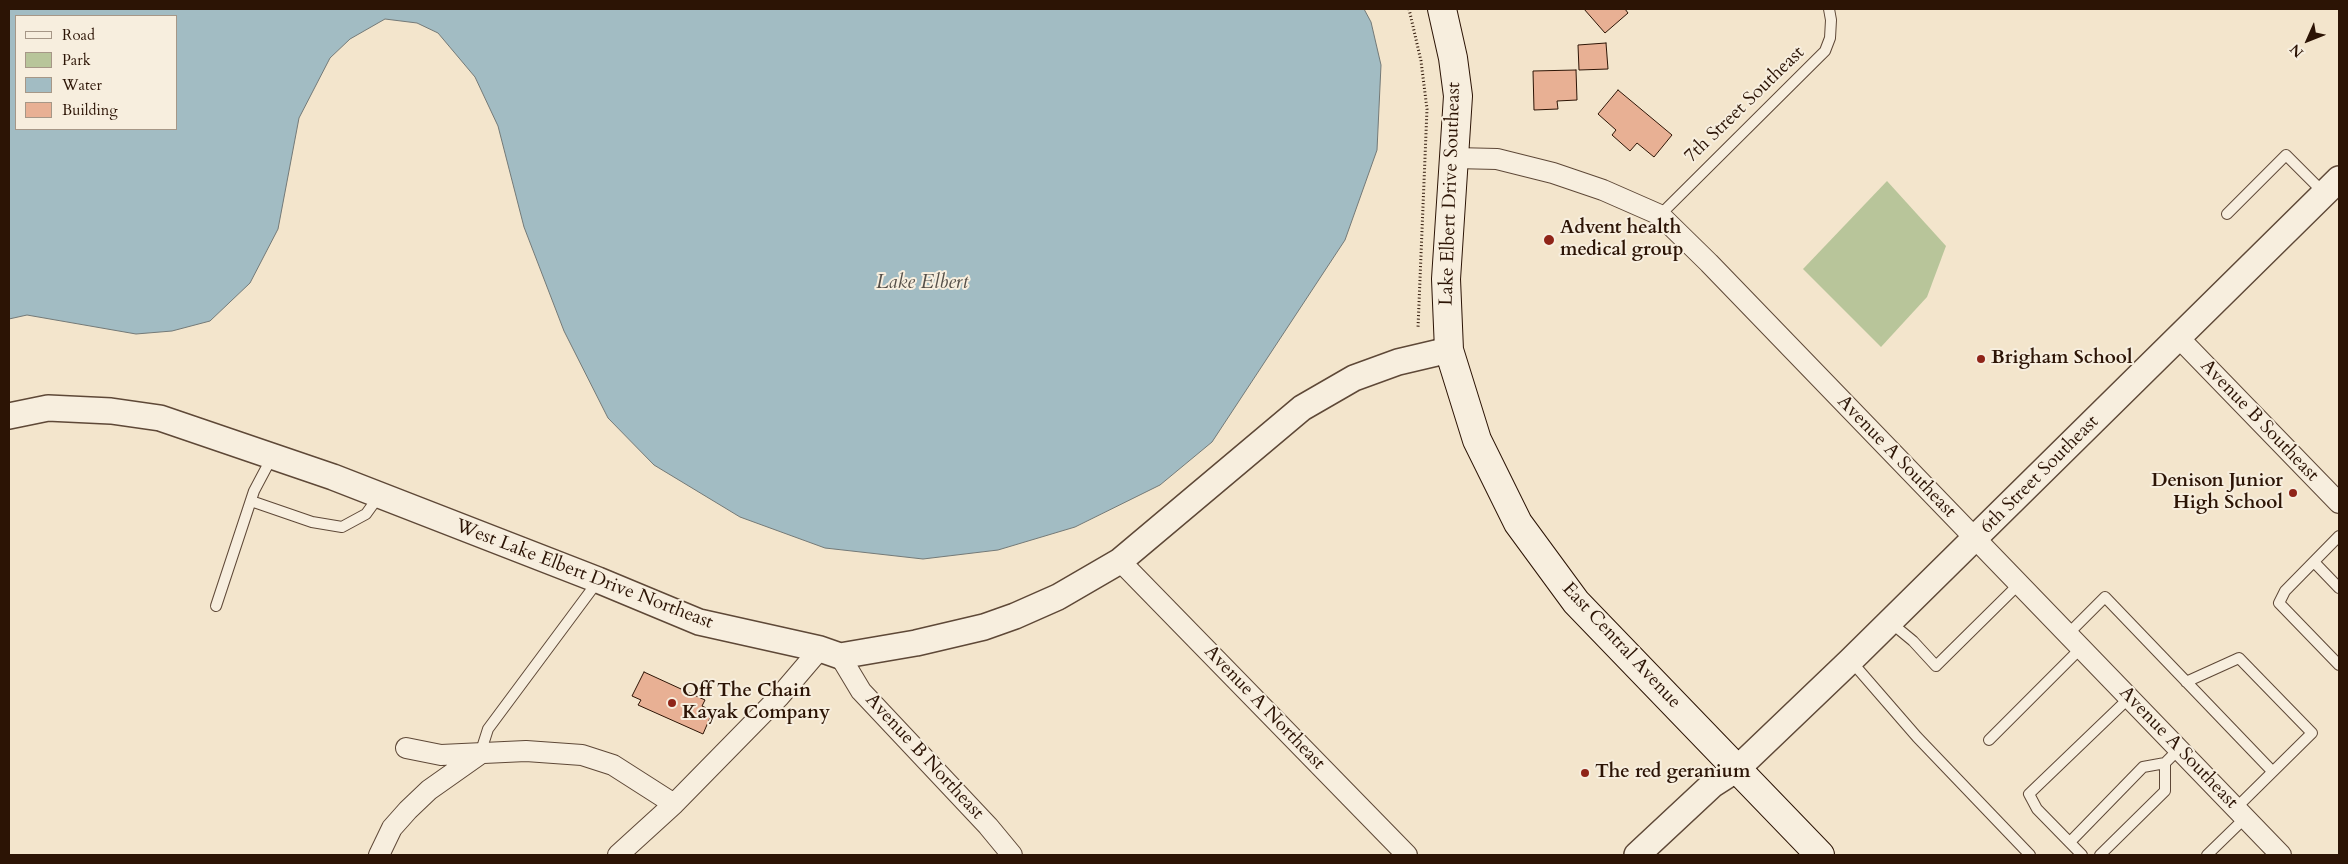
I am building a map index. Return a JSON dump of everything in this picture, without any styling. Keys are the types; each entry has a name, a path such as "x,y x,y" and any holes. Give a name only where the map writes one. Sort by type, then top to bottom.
{"main road":[{"name":"Lake Elbert Drive Southeast","path":"1442,9 1452,49 1458,96 1446,279 1450,350"},
{"name":"East Central Avenue","path":"1450,350 1477,440 1518,523 1576,602 1820,855"}],"street":[{"name":"Avenue A Southeast","path":"1455,158 1498,160 1553,173 1603,190 1660,215 2129,698 2172,756 2241,813 2281,855"},
{"name":"6th Street Southeast","path":"1637,855 1712,785 1737,769 1850,661 1976,539 2332,186"},
{"name":"Avenue B Southeast","path":"2179,338 2339,503"},
{"name":"West Lake Elbert Drive Northeast","path":"9,416 48,408 111,411 160,418 272,456 380,496 598,580 699,622 830,653 916,643 984,627 1058,597 1120,561 1302,408 1354,378 1398,362 1450,350"},
{"name":"Avenue A Northeast","path":"1120,561 1407,855"},
{"path":"618,855 674,804 779,697 830,653"},
{"name":"Avenue B Northeast","path":"830,653 862,691 988,826 1012,855"},
{"path":"406,748 441,755 526,751 582,755 613,765 674,804"},
{"path":"379,855 392,828 408,810 429,790 480,754"}],"lane":[{"name":"7th Street Southeast","path":"1660,215 1825,51 1831,29 1829,9"},
{"path":"2227,214 2286,155 2332,186"},
{"path":"216,606 251,501 272,456"},
{"path":"251,501 312,522 342,527 366,514 380,496"},
{"path":"2339,536 2285,591 2279,602 2339,665"},
{"path":"2314,562 2339,588"},
{"path":"480,754 488,729 598,580"},
{"path":"1890,622 1913,641 1936,666 2019,584"},
{"path":"1989,740 2074,641 2105,597 2272,771"},
{"path":"2186,682 2239,658 2312,733 2272,771 2207,855"},
{"path":"1850,661 1917,737 2030,855"},
{"path":"2082,855 2038,809 2029,794 2129,698"},
{"path":"2070,842 2144,767 2172,756"},
{"path":"2100,855 2165,791 2172,756"}],"path":[{"path":"1409,9 1422,61 1426,109 1418,328"}],"green space":[{"path":"1887,181 1946,246 1927,297 1881,347 1803,269"}],"water":[{"name":"Lake Elbert","path":"9,9 1364,9 1371,22 1381,65 1377,150 1345,240 1212,442 1160,485 1075,527 998,550 923,559 825,548 740,517 654,465 608,418 564,331 524,227 498,126 475,77 438,33 417,23 385,19 350,39 330,58 299,118 278,229 250,283 210,321 172,331 136,334 27,315 9,319"}],"building":[{"path":"1584,9 1625,9 1628,13 1605,33"},
{"path":"1606,43 1608,69 1579,70 1578,45"},
{"path":"1576,70 1577,100 1557,101 1558,109 1534,110 1533,71"},
{"path":"1618,90 1672,135 1654,157 1637,143 1630,151 1612,135 1616,130 1598,114"},
{"name":"Off The Chain Kayak Company","path":"644,672 705,700 702,706 713,711 703,734 638,705 641,700 632,696"}],"place":[{"name":"Advent health medical group","path":"1549,240"},
{"name":"Brigham School","path":"1981,359"},
{"name":"Denison Junior High School","path":"2293,493"},
{"name":"Off The Chain Kayak Company","path":"672,703"},
{"name":"The red geranium","path":"1585,773"}]}
